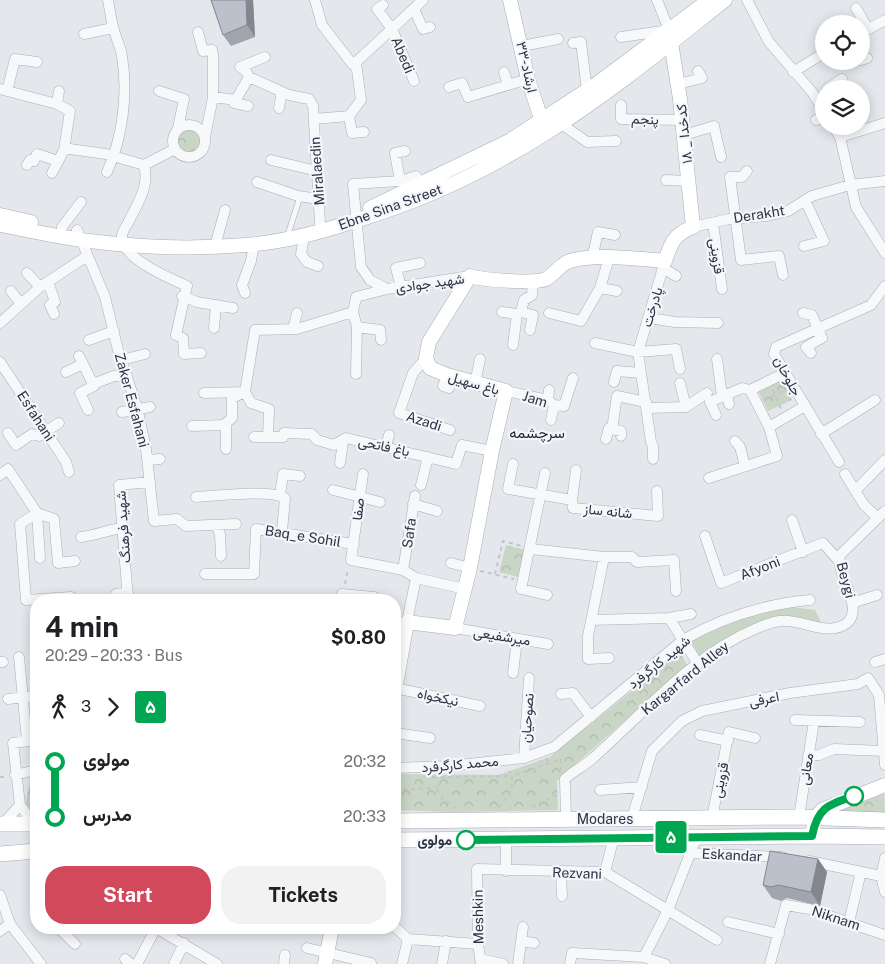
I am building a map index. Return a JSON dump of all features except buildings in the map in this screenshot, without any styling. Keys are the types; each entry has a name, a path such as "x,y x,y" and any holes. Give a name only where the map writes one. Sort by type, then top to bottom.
{"main road":[{"name":"۳۳-ارشاد","path":"510,0 528,79 546,134"},
{"name":"Ebne Sina Street","path":"425,189 456,182 546,134 641,66 709,0"},
{"name":"Ebne Sina Street","path":"122,240 250,237 289,231 356,216 382,213 509,141 725,0"},
{"name":"۱۸ _ کدخدا","path":"671,35 684,135 693,227"},
{"name":"Ebne Sina Street","path":"0,215 62,227 79,235"},
{"name":"Ebne Sina Street","path":"0,225 122,240 200,247 254,244 304,236 356,216"},
{"path":"534,282 550,277 568,262 609,258 664,265 671,242 676,236 693,227"},
{"path":"426,358 429,342 470,276"},
{"name":"شهید جوادی","path":"470,276 534,282"},
{"name":"باغ سهیل","path":"426,358 430,368 448,382 475,383 506,391 492,451 470,568 455,628"},
{"path":"401,656 407,622 455,628"},
{"path":"812,836 815,818 832,805 885,785"},
{"name":"Modares","path":"401,821 799,817 885,820"},
{"path":"1,827 30,827"},
{"name":"Modares","path":"401,840 697,836 885,837"},
{"path":"0,844 30,844"},
{"path":"0,854 30,852"},
{"path":"326,958 331,934"}],"street":[{"path":"107,172 114,156 125,86 122,54 113,28 108,0"},
{"path":"315,0 322,25 353,65 423,0"},
{"path":"621,37 671,35 657,0"},
{"path":"747,0 769,42 793,72 815,91"},
{"name":"Abedi","path":"383,5 377,9 392,30 414,81"},
{"path":"856,8 858,15"},
{"path":"414,9 423,29 430,27"},
{"path":"870,28 885,20"},
{"path":"84,34 113,28"},
{"path":"159,92 184,99 178,128 173,138 175,149 182,156 193,157 204,147 213,97 212,50 204,51 200,48 198,32"},
{"path":"522,46 558,39"},
{"path":"572,43 582,42 587,91"},
{"path":"248,106 234,103 249,77 246,71 240,67 265,57"},
{"path":"37,62 15,59 4,90 57,104 70,111 64,150 52,173"},
{"path":"793,72 815,59"},
{"path":"356,62 361,100 349,116 352,133 364,132"},
{"path":"678,84 702,78 698,71"},
{"path":"504,72 508,85"},
{"name":"Miralaedin","path":"249,77 282,92 309,99 313,106 320,223"},
{"path":"449,87 462,83 468,96 528,79"},
{"path":"57,104 59,91"},
{"path":"279,108 282,92"},
{"path":"213,97 236,100"},
{"name":"پنجم","path":"621,105 621,119 682,120"},
{"name":"Miralaedin","path":"314,119 349,116"},
{"path":"560,123 587,142 616,141"},
{"path":"885,123 840,137 856,207 881,236 885,253"},
{"path":"178,128 188,124 194,125 205,137"},
{"path":"684,135 714,126 721,157"},
{"path":"64,150 70,149 114,156 144,165 175,149"},
{"path":"395,152 400,181"},
{"path":"27,165 30,160 34,161 37,154 58,161"},
{"path":"271,160 317,171"},
{"path":"144,165 147,180 122,240 148,268 186,286 182,296 176,335 183,338 184,354 201,353"},
{"path":"747,171 742,177 730,177 741,260 779,256 782,275"},
{"path":"386,289 370,280 361,267 353,184 400,181 416,176 425,189"},
{"path":"666,180 689,181"},
{"path":"258,182 300,196 319,199"},
{"name":"Derakht","path":"693,227 735,218 766,216 788,210 805,200 850,185 885,182"},
{"path":"804,246 824,241 805,200"},
{"path":"62,227 81,202"},
{"path":"216,239 225,210"},
{"name":"قزوینی","path":"713,223 722,288"},
{"path":"592,259 598,232 615,235"},
{"name":"Zaker Esfahani","path":"79,235 105,297 138,409 148,460 154,521 177,519 186,526 236,524"},
{"path":"304,236 301,254 307,262 318,266"},
{"path":"245,293 242,285 251,261 254,244"},
{"path":"0,324 44,284 87,256"},
{"path":"549,313 581,321 600,288 609,258"},
{"path":"402,286 396,268 420,263"},
{"path":"664,265 676,276"},
{"name":"پادرخت","path":"638,352 664,265"},
{"path":"27,273 44,284 55,302 50,305 54,314"},
{"name":"شهید جوادی","path":"353,312 356,297 402,286 470,276"},
{"path":"513,345 519,313 524,300 532,295 534,282"},
{"name":"جلوخان","path":"839,462 774,354 776,347 871,305 885,286"},
{"path":"600,288 617,292"},
{"path":"11,290 21,304"},
{"path":"182,296 233,308"},
{"path":"214,328 216,305"},
{"path":"268,437 269,409 251,404 245,392 253,362 254,330 310,327 323,320 353,312 357,327 356,374"},
{"path":"502,312 533,315 530,330"},
{"path":"803,312 812,315 822,338 806,347 811,353"},
{"path":"293,329 297,313"},
{"path":"649,318 675,322 718,323"},
{"path":"357,327 380,330 381,340"},
{"path":"89,340 114,331"},
{"path":"595,343 638,352 676,349 680,369"},
{"path":"638,352 653,458"},
{"path":"122,360 146,354"},
{"name":"Azadi","path":"426,358 414,373 399,413 450,430"},
{"path":"717,358 726,398"},
{"path":"475,383 480,359"},
{"path":"69,367 81,360 93,384"},
{"name":"Esfahani","path":"1,366 66,462 69,472"},
{"path":"614,382 617,371 641,373"},
{"path":"716,415 710,402 726,398 742,388 750,390 785,373"},
{"path":"88,410 80,393 94,386 93,384 114,376 127,376"},
{"name":"Jam","path":"506,391 550,398 564,406 573,378"},
{"path":"680,383 686,407"},
{"path":"709,478 777,456 770,427 750,390"},
{"path":"204,392 245,392"},
{"path":"226,449 226,425 232,418 232,398 245,392"},
{"path":"612,428 617,396 646,405 686,407 707,394"},
{"path":"550,398 551,420"},
{"path":"821,434 875,400"},
{"path":"770,427 805,406"},
{"path":"122,412 150,407"},
{"path":"8,434 16,445 32,434 39,436 59,423"},
{"path":"192,426 226,425"},
{"path":"606,440 608,428 621,431 621,436"},
{"name":"باغ فاتحی","path":"254,436 283,437 284,433 312,434 317,440 334,445 343,442 346,438 456,464 462,445 492,451"},
{"path":"386,446 388,435"},
{"path":"735,441 740,447 745,466"},
{"path":"340,463 343,442"},
{"path":"421,485 428,457"},
{"path":"148,460 160,459"},
{"path":"856,490 885,460"},
{"path":"513,464 508,489 540,495"},
{"path":"0,474 8,468 37,513 40,558"},
{"path":"572,500 576,470"},
{"path":"280,495 283,474 300,476"},
{"name":"صفا","path":"354,544 363,474"},
{"path":"545,474 531,549 521,589 547,595"},
{"path":"845,474 864,505 881,515"},
{"name":"شهید فرهنگ","path":"128,594 119,485 150,482"},
{"path":"333,490 380,502"},
{"name":"شانه ساز","path":"540,495 572,500 573,508 658,516 657,491"},
{"path":"196,496 280,495 285,498 282,531"},
{"name":"Safa","path":"404,570 414,500 438,511"},
{"path":"37,513 54,520 58,563 74,561"},
{"path":"30,600 26,600 20,524 37,513"},
{"name":"Beygi","path":"852,605 838,560 840,555 881,515"},
{"path":"792,520 803,552"},
{"path":"216,525 220,534 221,556"},
{"path":"81,536 102,534 106,530 122,528"},
{"name":"Baq_e Sohil","path":"205,574 254,574 256,529 282,531 354,544"},
{"name":"Afyoni","path":"705,536 721,583 823,543 838,560"},
{"path":"354,544 351,560 404,570 416,578 465,590"},
{"path":"531,549 604,557 632,557 637,562 674,560 676,591"},
{"path":"604,557 588,636 588,659 609,658"},
{"path":"451,563 470,568"},
{"path":"407,622 416,578"},
{"path":"852,605 877,595"},
{"name":"شهید کارگرفرد","path":"524,758 554,747 683,640 726,619 789,602 810,600"},
{"name":"Kargarfard Alley","path":"566,819 564,779 591,760 655,700 730,640 756,628 781,621 818,628 836,628 847,623 853,615 852,605"},
{"path":"591,620 669,618 691,614"},
{"path":"669,618 698,664"},
{"name":"میرشفیعی","path":"455,628 548,644"},
{"path":"513,672 517,639"},
{"path":"19,656 30,734"},
{"name":"نصوحیان","path":"524,758 529,678"},
{"name":"اعرفی","path":"632,818 652,751 682,721 702,711 790,693 858,684 868,678 882,694 885,765"},
{"name":"نیکخواه","path":"401,690 480,706"},
{"path":"561,694 573,693 591,717"},
{"path":"8,699 30,696"},
{"path":"796,720 860,722"},
{"name":"معانی","path":"799,817 814,721"},
{"path":"700,735 728,741 730,732 755,738"},
{"path":"401,734 430,738"},
{"path":"30,740 14,743 15,775 20,806 30,820"},
{"name":"قزوینی","path":"712,818 728,741"},
{"path":"808,756 819,755 834,749 884,751"},
{"name":"محمد کارگرفرد","path":"401,768 449,766 524,758"},
{"path":"15,775 30,771"},
{"path":"600,790 642,787"},
{"path":"1,827 20,806"},
{"path":"644,957 668,910 697,836"},
{"path":"606,872 614,837"},
{"path":"506,840 506,871"},
{"name":"Eskandar","path":"690,853 798,858 881,876"},
{"path":"885,858 881,876 885,892"},
{"name":"Rezvani","path":"477,870 606,872 717,940"},
{"name":"Meshkin","path":"477,870 478,944 481,962"},
{"path":"561,872 562,896"},
{"path":"849,922 861,872"},
{"path":"0,895 10,924 41,964"},
{"name":"Niknam","path":"779,934 786,904 809,909 885,935"},
{"path":"728,922 779,934 770,964"},
{"path":"0,931 10,924"},
{"path":"518,964 523,927"},
{"path":"401,933 408,939 478,944"},
{"path":"65,934 76,944"},
{"path":"137,964 153,934"},
{"path":"167,934 217,964"},
{"path":"402,964 408,939"},
{"path":"521,941 534,943"},
{"path":"442,964 446,942"},
{"path":"174,964 184,943"},
{"path":"307,948 326,958 371,963"},
{"path":"570,964 572,953 644,957 665,964"},
{"path":"481,962 503,964"}],"lane":[{"path":"289,231 300,196"}],"path":[{"path":"769,381 785,418"},
{"path":"757,403 793,386"},
{"path":"495,574 503,541 531,549"},
{"path":"342,594 351,560"},
{"path":"470,568 523,581"},
{"path":"401,790 436,788 445,777 512,776 561,759 561,776"},
{"path":"509,808 499,808 512,790 512,776"},
{"path":"436,788 442,798 457,809"},
{"path":"529,809 560,793"}],"green space":[{"path":"189,130 197,133 200,141 197,149 189,152 181,149 178,141 181,133"},
{"path":"782,380 792,400 768,411 758,391"},
{"path":"506,545 525,550 518,577 499,572"},
{"path":"784,606 815,610 822,625 790,619 772,619 738,632 699,655 691,641 742,618"},
{"path":"680,652 687,665 557,781 558,810 449,812 401,810 401,774 498,775 550,757"},
{"path":"30,782 30,811 25,806"},
{"path":"884,790 885,815 830,810"}],"bus line":[{"name":"۵","path":"466,840 812,836 815,818 822,810 854,796"}],"place":[{"name":"مولوی","path":"466,840"}],"district":[{"name":"سرچشمه","path":"537,432"}]}
